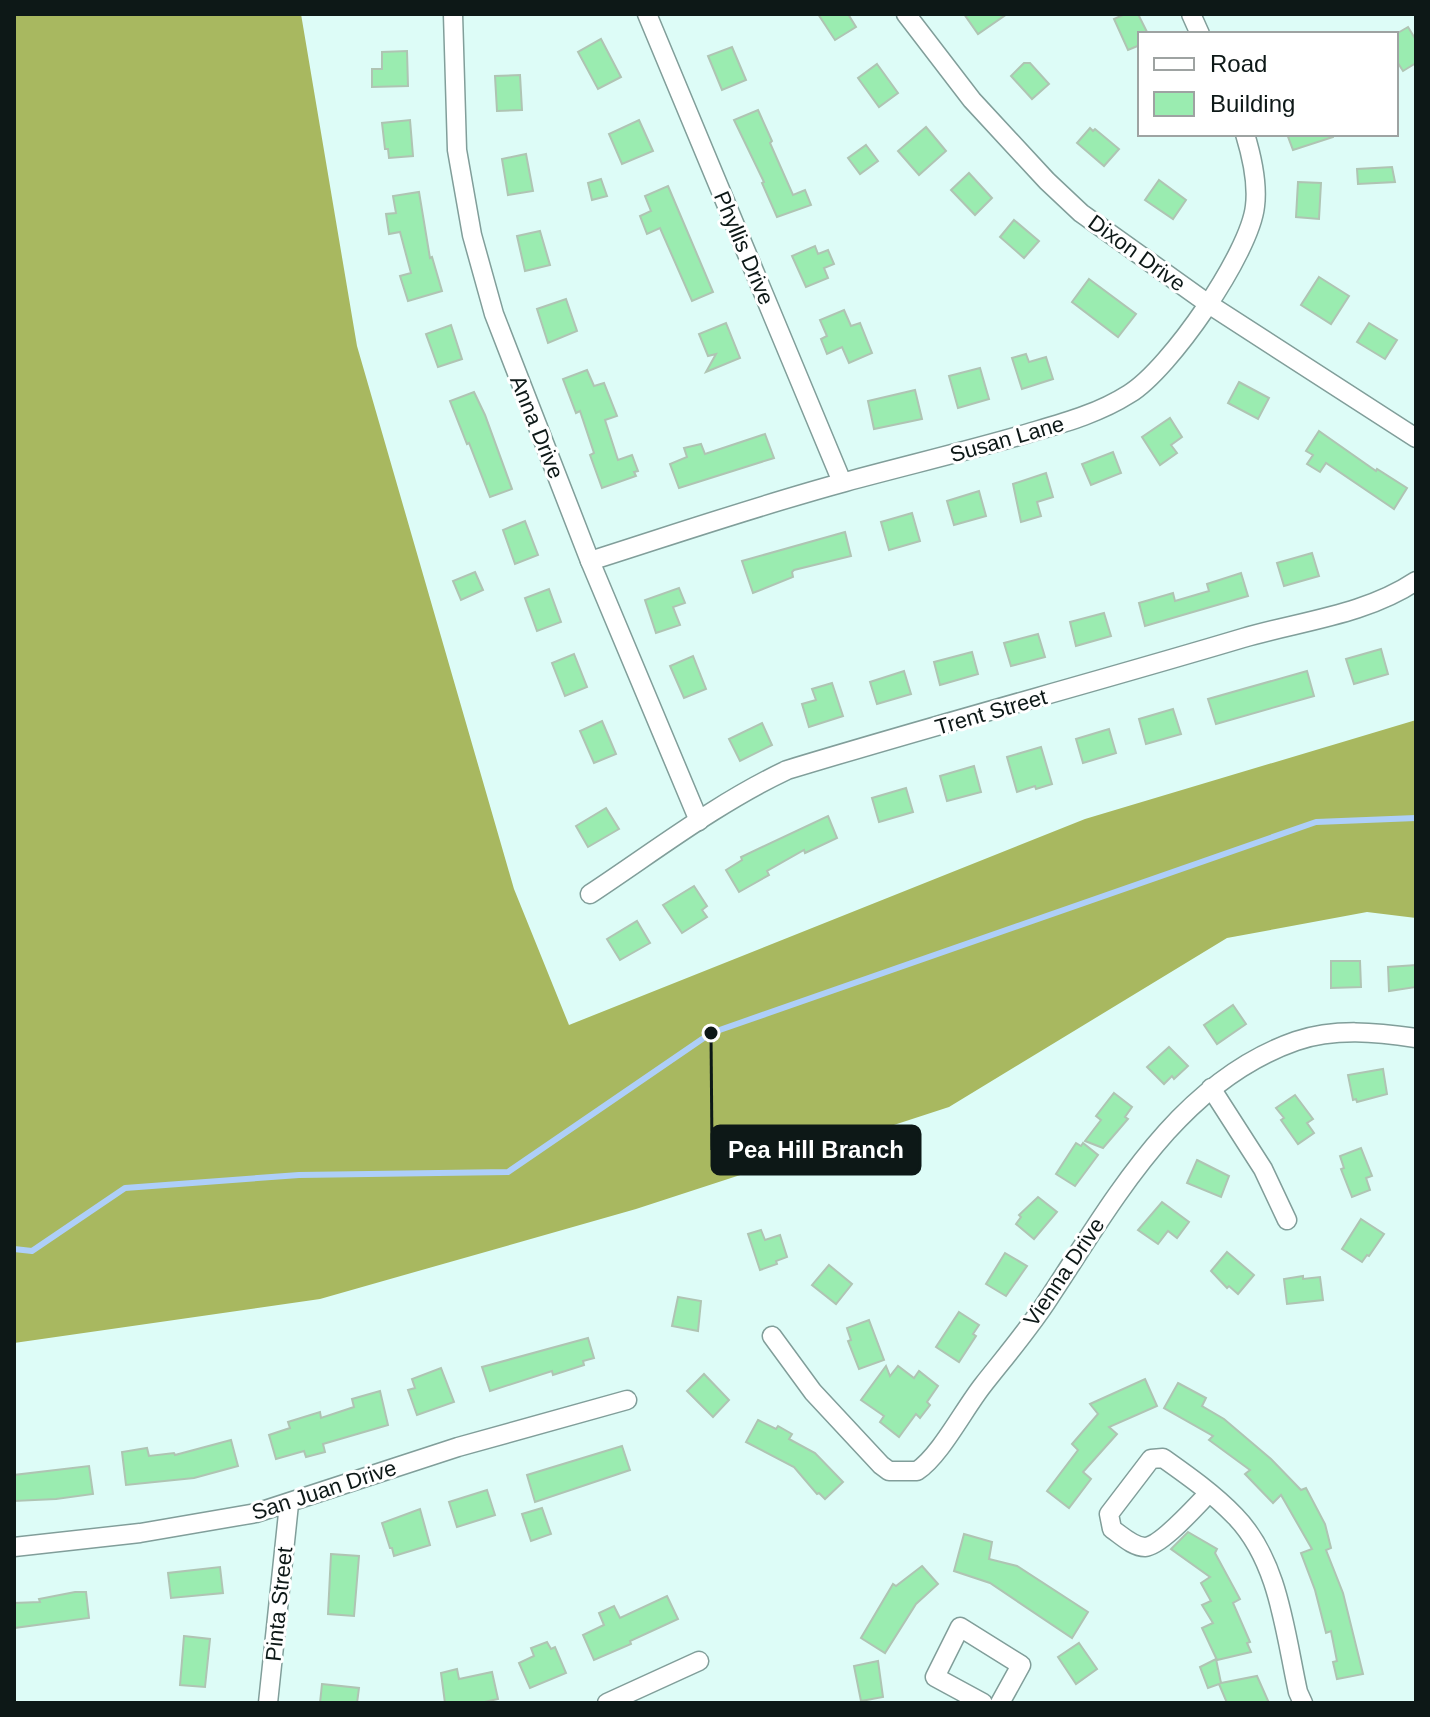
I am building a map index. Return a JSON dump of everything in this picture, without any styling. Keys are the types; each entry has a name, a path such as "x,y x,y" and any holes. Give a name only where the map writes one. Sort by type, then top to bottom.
{"street":[{"name":"Anna Drive","path":"453,14 457,150 478,259 513,367 699,821"},
{"name":"Phyllis Drive","path":"647,14 842,482"},
{"name":"Dixon Drive","path":"906,14 972,100 1081,213 1207,303 1416,438"},
{"name":"Susan Lane","path":"590,561 842,482 1077,419 1131,393 1155,374 1181,344 1241,249 1256,204 1253,160 1246,136"},
{"name":"Trent Street","path":"590,894 755,785 787,770 1264,632 1350,611 1401,591 1416,581"},
{"name":"Vienna Drive","path":"772,1336 813,1392 875,1459 889,1471 917,1471 934,1455 982,1386 1019,1340 1110,1203 1172,1126 1211,1088 1244,1064 1297,1040 1368,1031 1416,1038"},
{"path":"1211,1088 1263,1169 1287,1220"},
{"name":"San Juan Drive","path":"14,1547 156,1531 235,1518 289,1504 458,1447 627,1400"},
{"path":"1208,1494 1157,1543 1145,1547 1134,1544 1112,1529 1109,1514 1151,1459 1163,1458 1208,1494 1235,1516 1265,1561 1274,1585 1303,1703"},
{"name":"Pinta Street","path":"268,1703 289,1504"},
{"path":"983,1703 935,1677 960,1627 1021,1665 1000,1703"},
{"path":"607,1703 699,1661"}],"green space":[{"path":"14,14 301,14 357,346 514,889 569,1025 1085,819 1416,720 1416,918 1367,912 1227,938 949,1107 636,1209 320,1299 14,1343"}],"building":[{"path":"818,14 848,14 856,27 835,40"},
{"path":"964,14 1007,14 978,34"},
{"path":"1125,14 1138,14 1147,32 1138,32 1138,46 1128,50 1114,19"},
{"path":"1408,27 1416,40 1416,63 1403,71 1398,63 1398,33"},
{"path":"601,39 621,77 598,89 578,52"},
{"path":"732,47 746,80 722,90 708,56"},
{"path":"407,51 408,86 372,87 372,69 382,69 382,52"},
{"path":"1024,63 1030,63 1049,84 1032,99 1011,76"},
{"path":"877,64 898,93 879,107 858,78"},
{"path":"520,75 522,110 497,111 495,76"},
{"path":"758,110 793,195 805,190 811,205 777,217 734,120"},
{"path":"410,120 413,156 389,158 382,123"},
{"path":"639,120 653,151 622,164 609,134"},
{"path":"926,127 946,151 919,175 898,151"},
{"path":"1090,128 1119,149 1104,166 1077,143"},
{"path":"1288,136 1333,136 1333,137 1293,150"},
{"path":"866,145 878,161 860,174 848,158"},
{"path":"526,154 533,191 508,195 502,159"},
{"path":"1392,167 1395,182 1358,184 1357,169"},
{"path":"969,173 992,198 975,215 951,190"},
{"path":"601,179 607,196 592,200 588,183"},
{"path":"1159,180 1186,200 1173,219 1145,200"},
{"path":"1298,182 1321,183 1319,219 1296,217"},
{"path":"668,186 713,292 692,301 660,228 647,234 640,216 651,211 645,196"},
{"path":"419,192 430,258 442,291 408,301 400,276 411,273 400,232 389,234 386,214 396,213 393,196"},
{"path":"1014,220 1039,241 1024,258 1000,237"},
{"path":"540,231 550,265 525,271 517,236"},
{"path":"815,246 818,254 828,250 834,264 824,268 828,278 806,287 792,256"},
{"path":"1319,277 1349,296 1331,324 1301,305"},
{"path":"1089,279 1136,314 1118,337 1072,302"},
{"path":"566,299 577,331 548,343 537,309"},
{"path":"844,310 851,326 860,323 872,353 849,363 842,347 827,354 821,339 827,336 820,320"},
{"path":"726,323 740,358 706,372 716,354 708,356 699,334"},
{"path":"1369,323 1397,340 1385,359 1357,342"},
{"path":"451,325 462,359 438,367 426,334"},
{"path":"1026,354 1029,362 1046,357 1053,379 1022,389 1012,358"},
{"path":"980,368 989,399 958,408 949,376"},
{"path":"587,370 594,386 604,383 617,416 605,420 618,460 632,455 638,471 634,472 636,476 602,488 590,455 594,453 580,411 576,413 563,379"},
{"path":"1239,382 1269,398 1258,419 1228,403"},
{"path":"915,390 922,419 874,429 868,401"},
{"path":"474,392 512,489 490,497 450,401"},
{"path":"1170,418 1182,437 1171,445 1177,453 1160,465 1142,437"},
{"path":"1319,431 1376,471 1407,488 1394,509 1326,463 1320,472 1307,464 1313,455 1306,451"},
{"path":"765,434 774,458 679,488 670,464 687,457 684,448 701,444 705,454"},
{"path":"1113,452 1121,473 1091,485 1082,464"},
{"path":"1046,473 1053,497 1037,502 1041,516 1021,522 1013,484"},
{"path":"979,491 986,516 954,525 947,501"},
{"path":"912,513 920,541 889,550 881,522"},
{"path":"525,521 538,555 515,564 503,530"},
{"path":"845,532 851,556 794,570 793,577 753,593 742,561"},
{"path":"1312,553 1319,576 1284,586 1277,563"},
{"path":"475,572 483,590 461,600 453,581"},
{"path":"1241,573 1248,596 1145,626 1139,603 1173,593 1175,601 1209,591 1207,584"},
{"path":"679,588 685,603 673,607 680,625 656,633 645,600"},
{"path":"549,589 561,622 537,631 525,598"},
{"path":"1104,613 1111,636 1076,646 1070,622"},
{"path":"1038,634 1045,657 1011,666 1004,643"},
{"path":"1381,649 1388,674 1354,684 1346,659"},
{"path":"972,652 978,674 940,685 934,662"},
{"path":"574,654 587,687 565,696 552,663"},
{"path":"693,656 706,689 684,698 670,666"},
{"path":"904,671 911,694 877,704 870,682"},
{"path":"1307,671 1314,696 1216,724 1208,699"},
{"path":"832,683 843,716 809,727 802,704 816,700 812,689"},
{"path":"1173,709 1181,734 1146,744 1139,719"},
{"path":"602,721 616,754 594,763 580,731"},
{"path":"762,723 772,745 740,761 729,739"},
{"path":"1109,729 1116,753 1083,763 1076,739"},
{"path":"1041,747 1052,784 1017,792 1007,757"},
{"path":"974,766 981,792 947,801 940,776"},
{"path":"906,788 913,812 879,822 872,798"},
{"path":"606,808 619,829 588,847 576,826"},
{"path":"828,816 837,838 805,853 804,850 767,871 769,875 739,892 726,870 742,860 741,857"},
{"path":"694,886 707,906 702,910 707,917 682,933 663,905"},
{"path":"637,921 650,943 620,960 607,939"},
{"path":"1331,961 1360,961 1361,987 1331,988"},
{"path":"1416,965 1416,987 1389,991 1388,967"},
{"path":"1233,1005 1246,1024 1217,1044 1204,1025"},
{"path":"1169,1047 1188,1066 1164,1084 1147,1067"},
{"path":"1383,1069 1387,1094 1357,1102 1353,1100 1348,1075"},
{"path":"1114,1093 1132,1107 1125,1117 1128,1119 1103,1148 1085,1141 1101,1120 1096,1116"},
{"path":"1295,1095 1313,1119 1307,1123 1314,1133 1298,1144 1276,1108"},
{"path":"1076,1143 1081,1146 1083,1143 1098,1155 1075,1186 1056,1174"},
{"path":"1361,1148 1372,1176 1366,1178 1370,1190 1352,1197 1341,1169 1344,1168 1340,1156"},
{"path":"1197,1160 1229,1176 1221,1197 1187,1183"},
{"path":"1038,1197 1057,1212 1034,1239 1016,1224 1021,1217 1019,1215"},
{"path":"1162,1202 1189,1222 1177,1238 1168,1231 1158,1244 1138,1230"},
{"path":"1361,1219 1384,1234 1362,1262 1342,1249"},
{"path":"761,1230 765,1240 780,1235 787,1257 760,1270 748,1234"},
{"path":"1227,1252 1254,1275 1238,1294 1229,1286 1227,1288 1211,1271"},
{"path":"1005,1253 1027,1266 1006,1296 986,1284"},
{"path":"829,1265 852,1284 836,1304 812,1285"},
{"path":"1303,1276 1303,1279 1320,1277 1323,1300 1287,1304 1284,1279"},
{"path":"678,1297 701,1301 698,1331 672,1326"},
{"path":"959,1312 979,1325 973,1334 976,1336 959,1362 936,1347"},
{"path":"869,1320 884,1360 859,1369 848,1341 851,1340 847,1328"},
{"path":"588,1338 594,1358 583,1361 584,1365 553,1375 552,1371 490,1391 482,1367"},
{"path":"886,1366 890,1376 898,1366 914,1378 919,1371 938,1386 927,1402 930,1405 920,1418 916,1414 899,1437 880,1422 884,1416 861,1400"},
{"path":"441,1368 454,1402 417,1415 408,1390 415,1388 412,1379"},
{"path":"704,1374 729,1400 713,1417 687,1391"},
{"path":"1145,1379 1157,1406 1109,1427 1117,1434 1083,1472 1091,1479 1069,1508 1047,1491 1078,1450 1072,1444 1098,1414 1090,1404"},
{"path":"1178,1383 1206,1398 1202,1406 1224,1419 1271,1459 1301,1490 1306,1488 1325,1524 1331,1548 1326,1550 1343,1593 1363,1674 1337,1679 1331,1631 1326,1633 1301,1553 1312,1549 1281,1495 1273,1503 1245,1474 1250,1470 1209,1440 1213,1436 1164,1408"},
{"path":"380,1391 388,1425 323,1444 325,1452 306,1457 304,1451 276,1459 269,1435 290,1428 288,1422 320,1412 321,1418 354,1407 352,1399"},
{"path":"758,1420 792,1434 789,1439 815,1453 843,1482 825,1499 817,1494 794,1467 746,1442"},
{"path":"231,1440 238,1466 194,1478 126,1485 122,1452 147,1448 149,1456 175,1455"},
{"path":"622,1446 630,1470 535,1502 527,1475"},
{"path":"89,1466 93,1494 14,1501 14,1475"},
{"path":"487,1490 495,1515 457,1527 449,1502"},
{"path":"542,1508 551,1534 531,1541 522,1514"},
{"path":"420,1509 430,1545 394,1556 382,1523"},
{"path":"1188,1532 1217,1549 1215,1553 1240,1599 1233,1603 1250,1642 1247,1643 1251,1652 1217,1660 1202,1628 1213,1623 1202,1605 1211,1601 1201,1583 1210,1577 1171,1549"},
{"path":"964,1534 992,1542 989,1559 1017,1566 1088,1612 1072,1638 990,1583 954,1571"},
{"path":"331,1554 359,1556 354,1616 328,1614"},
{"path":"922,1566 938,1584 916,1604 885,1653 861,1638 893,1584 896,1586"},
{"path":"220,1567 223,1593 171,1598 168,1573"},
{"path":"86,1592 89,1618 14,1628 14,1603 40,1602 39,1599"},
{"path":"667,1596 678,1619 594,1660 583,1635 604,1625 599,1613 614,1606 620,1618"},
{"path":"184,1636 210,1639 205,1687 180,1685"},
{"path":"547,1642 551,1649 555,1647 566,1673 530,1688 519,1663 534,1656 531,1648"},
{"path":"1079,1643 1097,1669 1076,1684 1058,1657"},
{"path":"1216,1659 1221,1683 1257,1676 1269,1703 1227,1703 1219,1684 1208,1688 1200,1667"},
{"path":"878,1661 883,1697 861,1701 854,1666"},
{"path":"457,1669 459,1679 492,1672 498,1699 480,1703 445,1703 441,1673"},
{"path":"322,1684 359,1688 357,1703 320,1703"}],"waterway":[{"path":"14,1249 32,1251 125,1188 299,1175 508,1172 711,1033 1316,822 1416,818"}],"place":[{"name":"Pea Hill Branch","path":"711,1033"}]}
